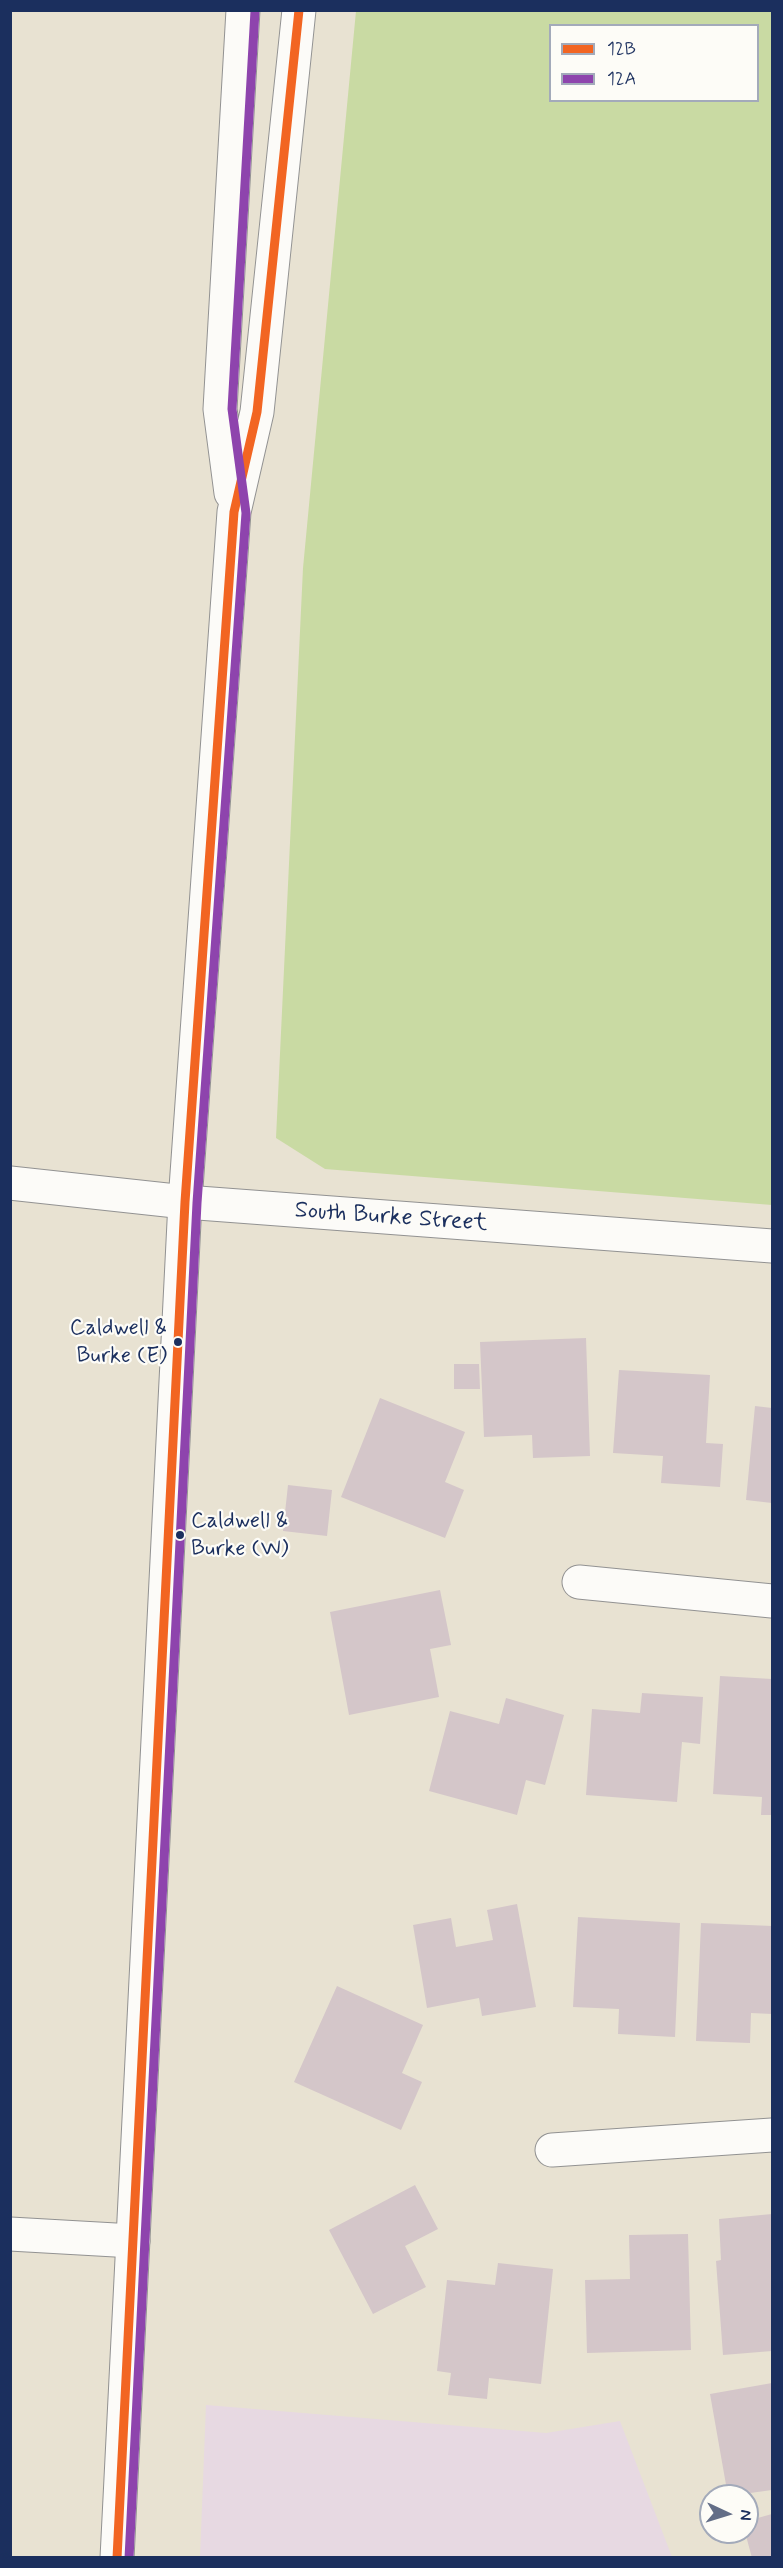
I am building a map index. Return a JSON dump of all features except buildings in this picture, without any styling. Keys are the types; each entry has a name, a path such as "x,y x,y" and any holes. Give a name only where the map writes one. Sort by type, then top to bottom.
{"main road":[{"path":"234,512 220,409 243,10"},
{"path":"117,2558 185,1202 234,512 257,412 299,10"},
{"name":"South Burke Street","path":"10,1184 185,1202 772,1246"},
{"path":"579,1582 772,1601"},
{"path":"552,2151 772,2135"},
{"path":"10,2234 133,2241"}],"shaded area":[{"path":"206,2405 546,2433 620,2421 672,2557 200,2557"}],"green space":[{"path":"356,11 772,11 772,1205 325,1169 276,1138 303,568"}],"transit line":[{"name":"12B","path":"117,2558 185,1202 234,512 257,412 299,10"},
{"name":"12A","path":"129,2558 197,1203 246,513 232,409 255,11"}],"place":[{"name":"Caldwell & Burke (E)","path":"178,1342"},
{"name":"Caldwell & Burke (W)","path":"180,1535"}]}
